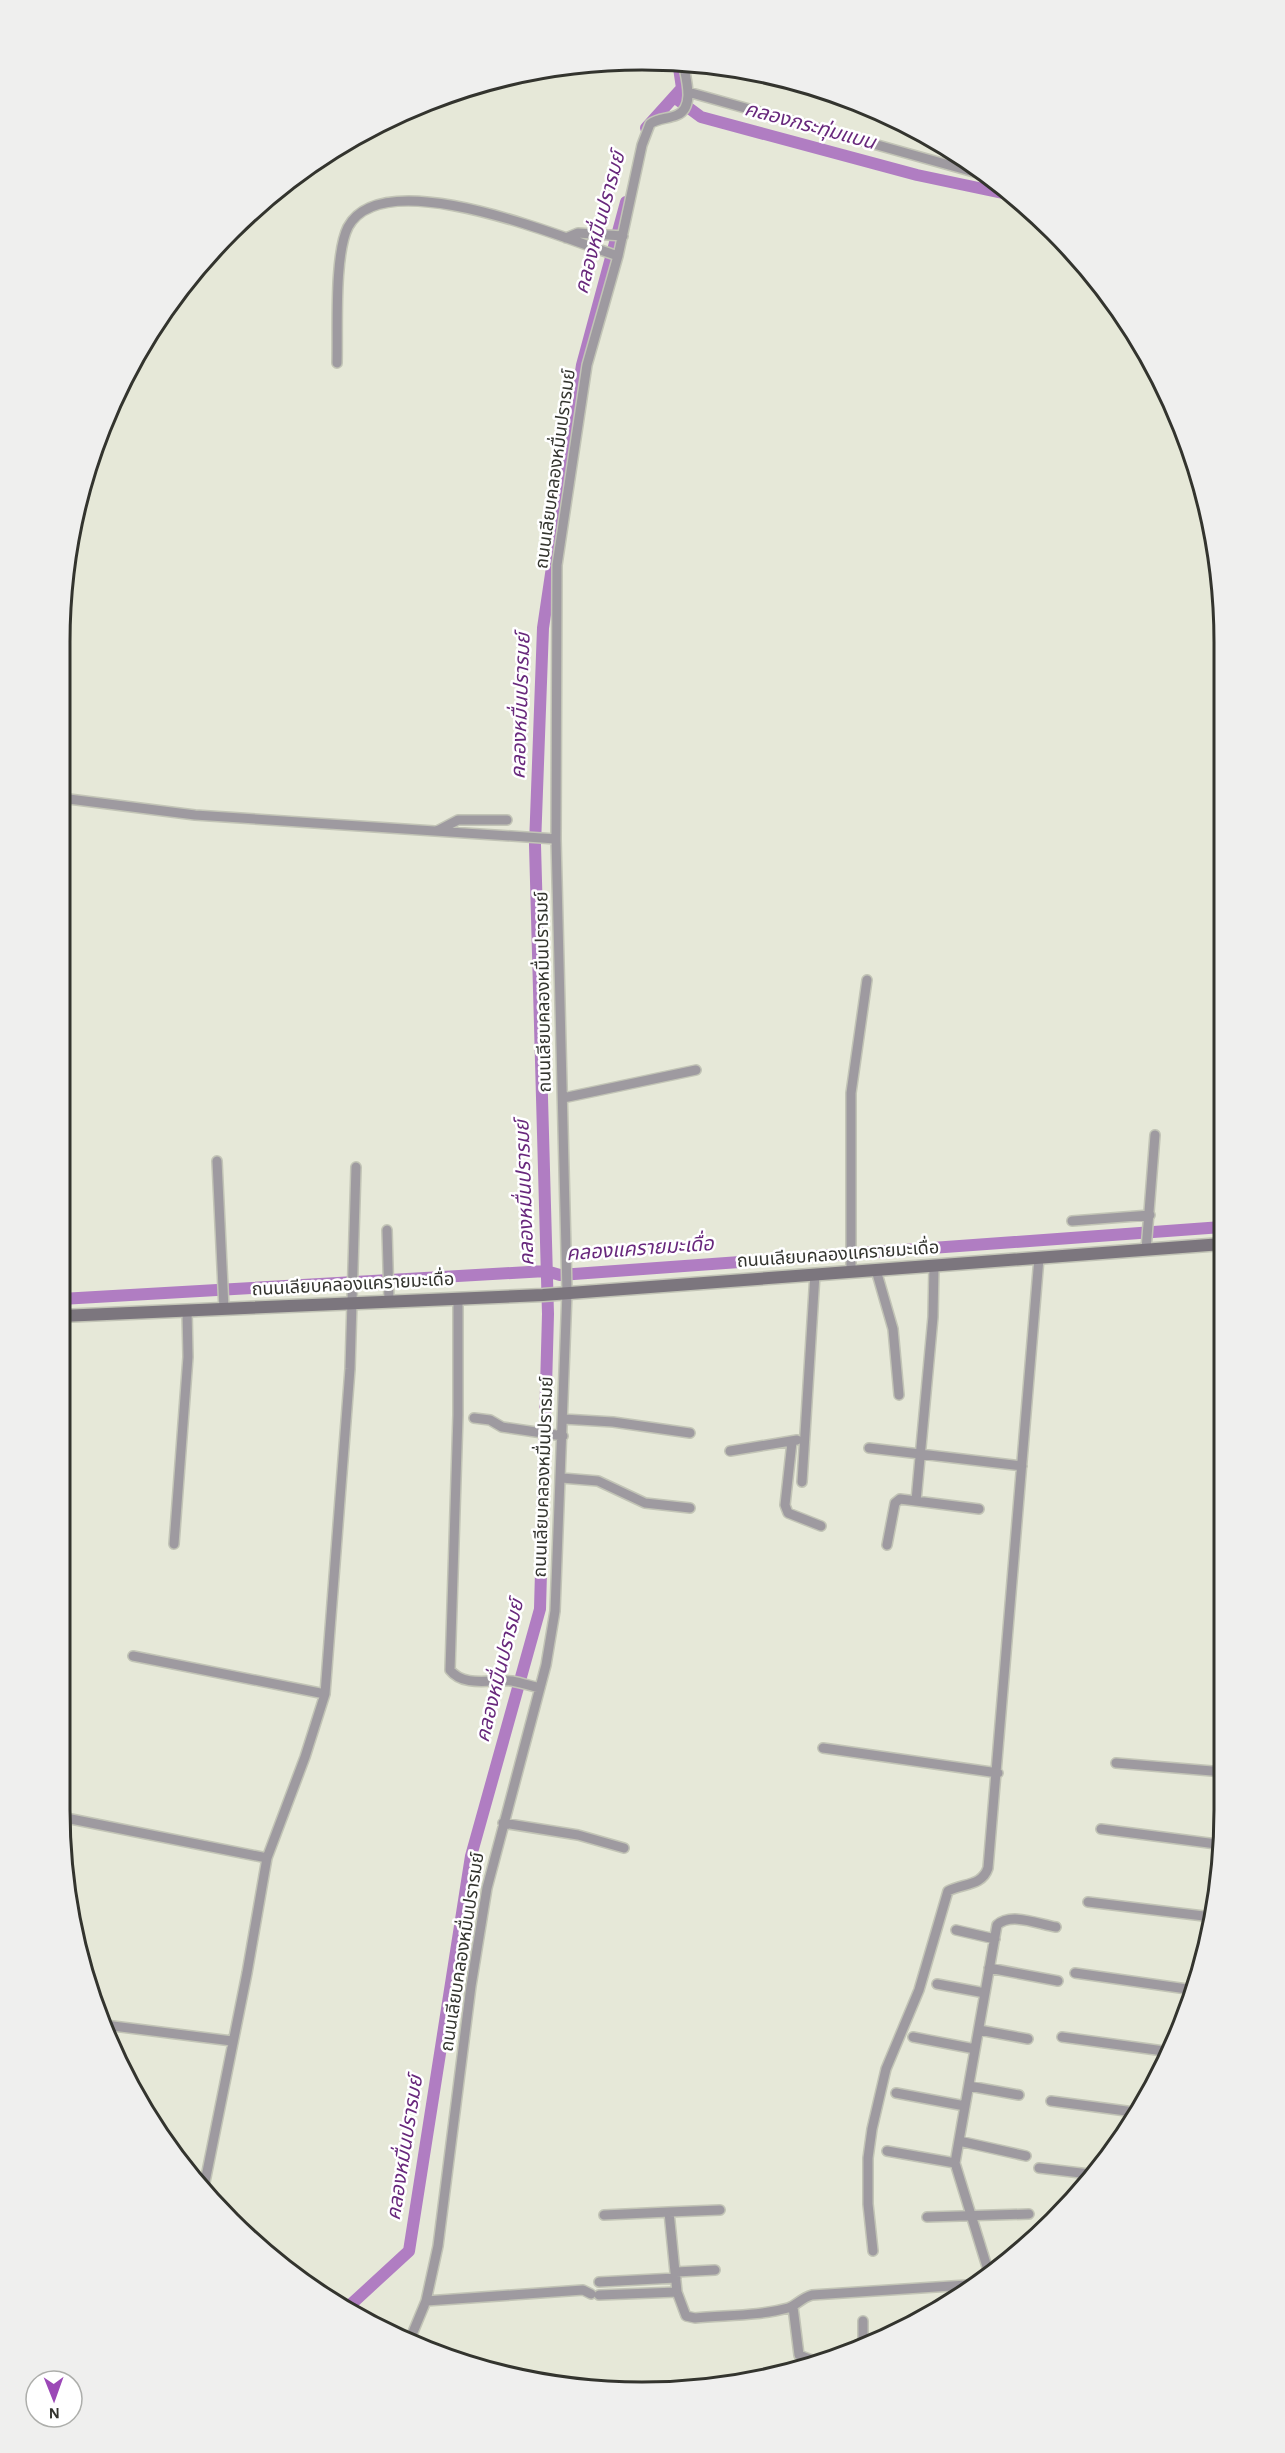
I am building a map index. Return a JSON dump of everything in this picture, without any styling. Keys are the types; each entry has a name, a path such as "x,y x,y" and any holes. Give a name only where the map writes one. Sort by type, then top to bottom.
{"street":[{"path":"684,72 687,100 964,170"},
{"name":"ถนนเลียบคลองหมื่นปรารมย์","path":"412,2334 426,2301 440,2237 471,1986 487,1888 552,1641 555,1611 563,1419 558,1291 566,1269 562,1098 547,838 557,565 587,365 647,128 655,121 680,114 687,100"},
{"path":"337,363 343,241 348,229 361,211 409,201 429,202 501,216 615,255"},
{"path":"566,238 578,233 619,236"},
{"path":"70,799 195,815 547,838"},
{"path":"437,831 458,820 507,820"},
{"path":"851,1266 851,1093 867,980"},
{"path":"562,1098 696,1070"},
{"path":"1146,1250 1155,1135"},
{"path":"217,1161 223,1304"},
{"path":"205,2180 267,1858 306,1757 326,1694 338,1547 353,1304 356,1167"},
{"path":"1072,1221 1150,1215"},
{"path":"387,1230 388,1291"},
{"name":"ถนนเลียบคลองแครายมะเดื่อ","path":"70,1316 186,1311 223,1304 353,1304 388,1291 458,1298 815,1274 851,1266 876,1270 1214,1245"},
{"path":"873,2252 868,2204 868,2158 886,2069 930,1956 948,1891 985,1877 998,1773 1039,1258"},
{"path":"916,1501 933,1317 934,1266"},
{"path":"876,1270 893,1329 899,1395"},
{"path":"802,1482 815,1274"},
{"path":"458,1298 458,1415 450,1670 456,1677 465,1680 513,1682 540,1688"},
{"path":"174,1544 188,1357 186,1311"},
{"path":"474,1418 490,1420 502,1427 562,1436"},
{"path":"563,1419 603,1421 690,1433"},
{"path":"730,1451 792,1442 805,1437"},
{"path":"792,1442 785,1505 788,1513 821,1526"},
{"path":"869,1448 1022,1466"},
{"path":"562,1478 598,1481 645,1503 690,1508"},
{"path":"886,1545 895,1503 900,1499 979,1509"},
{"path":"133,1656 326,1694"},
{"path":"823,1748 998,1773"},
{"path":"1116,1763 1214,1771"},
{"path":"70,1819 267,1858"},
{"path":"503,1823 578,1835 624,1848"},
{"path":"1101,1829 1213,1844"},
{"path":"1088,1902 1205,1916"},
{"path":"987,2267 955,2163 997,1925 1003,1920 1012,1918 1056,1927"},
{"path":"956,1930 995,1939"},
{"path":"989,1968 1058,1980"},
{"path":"1075,1974 1186,1989"},
{"path":"937,1984 985,1993"},
{"path":"113,2026 232,2041"},
{"path":"979,2030 1028,2039"},
{"path":"913,2037 975,2049"},
{"path":"1062,2037 1161,2051"},
{"path":"969,2086 1019,2095"},
{"path":"896,2093 965,2106"},
{"path":"1052,2101 1128,2111"},
{"path":"959,2141 1026,2156"},
{"path":"887,2151 955,2163"},
{"path":"1039,2168 1085,2173"},
{"path":"604,2215 720,2210"},
{"path":"669,2212 677,2292 686,2316 695,2318 775,2311 793,2307 800,2298 812,2295 961,2285"},
{"path":"927,2217 1029,2214"},
{"path":"426,2301 597,2289 714,2270"},
{"path":"597,2289 677,2292"},
{"path":"793,2307 799,2355 807,2358"},
{"path":"863,2321 864,2338"}],"waterway":[{"name":"คลองกระทุ่มแบน","path":"646,128 682,88 680,72"},
{"name":"คลองกระทุ่มแบน","path":"674,97 701,117 917,175 994,191"},
{"name":"คลองหมื่นปรารมย์","path":"352,2303 409,2251 471,1856 540,1609 548,1314 535,845 543,628 582,365 626,202"},
{"name":"คลองแครายมะเดื่อ","path":"70,1298 546,1271 560,1275 1214,1228"}]}
